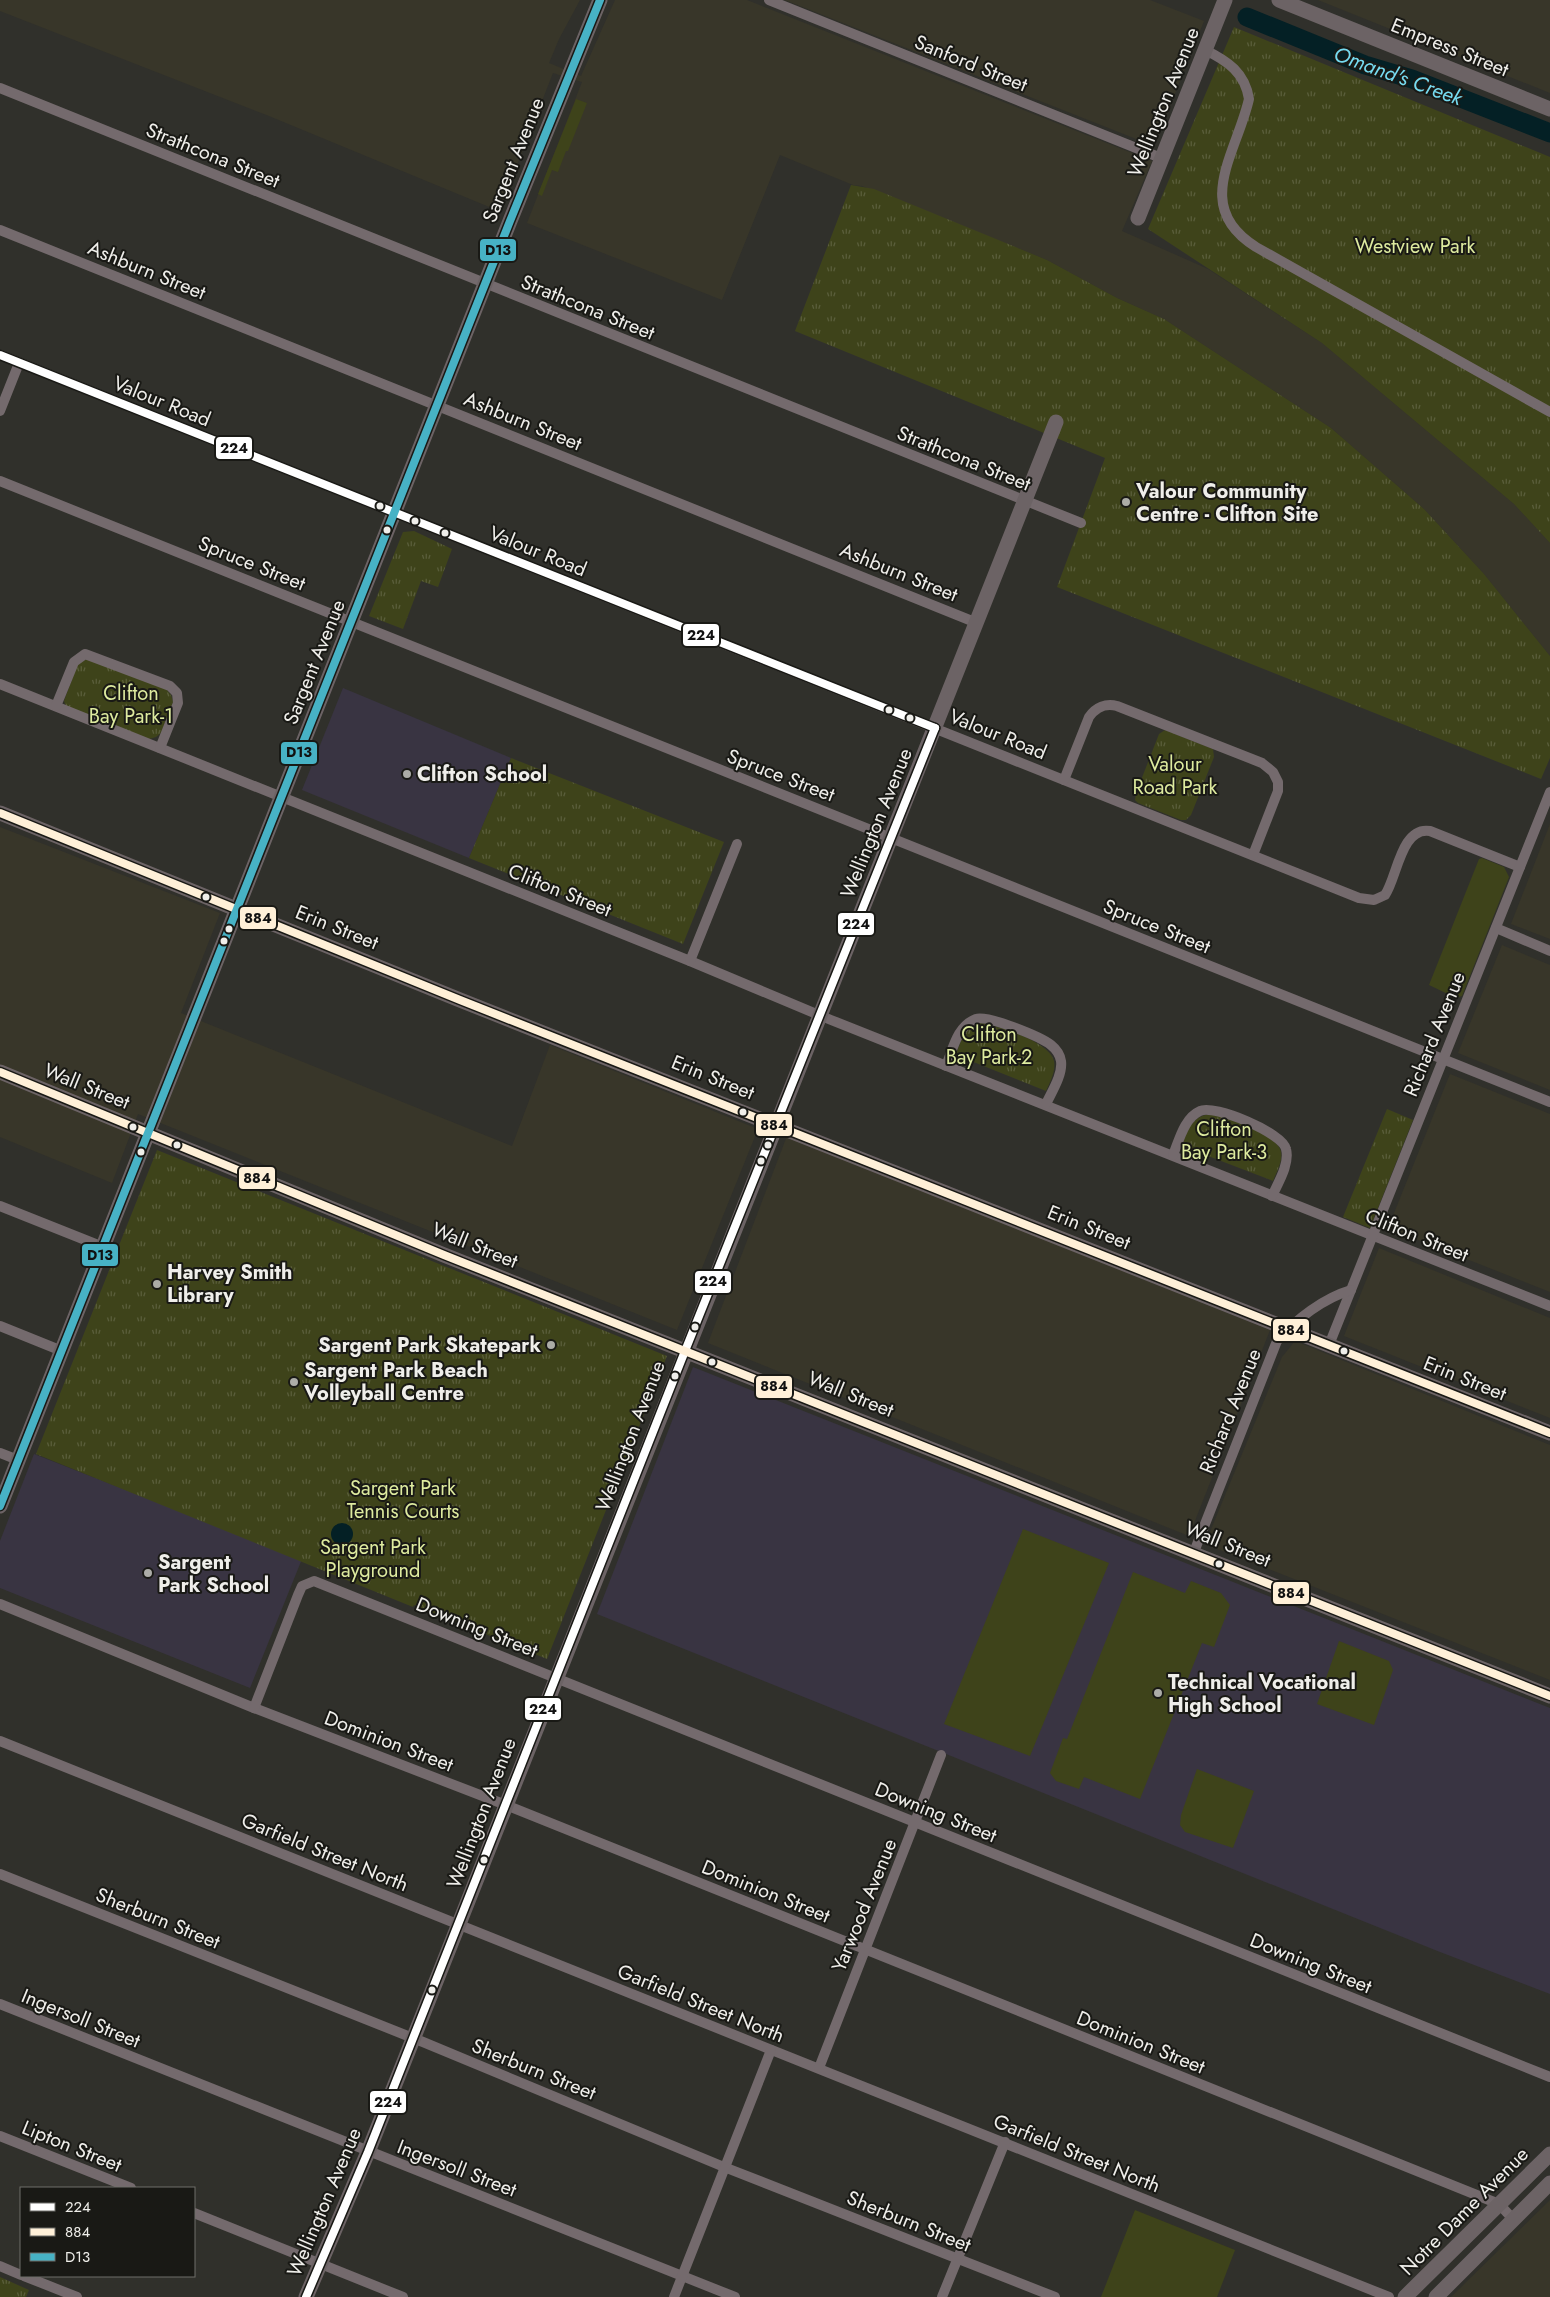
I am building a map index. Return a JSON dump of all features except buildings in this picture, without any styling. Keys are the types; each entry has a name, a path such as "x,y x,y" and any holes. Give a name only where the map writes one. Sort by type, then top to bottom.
{"main road":[{"name":"Sargent Avenue","path":"0,1506 438,406 485,283 600,0"},
{"name":"Wellington Avenue","path":"1138,218 1225,0"},
{"name":"Empress Street","path":"1279,0 1550,109"},
{"name":"Wellington Avenue","path":"306,2297 368,2152 686,1350 936,728 1056,422"},
{"name":"Erin Street","path":"0,813 460,1000 777,1124 1550,1433"},
{"name":"Wall Street","path":"0,1072 429,1248 1194,1552 1550,1696"},
{"name":"Notre Dame Avenue","path":"1405,2297 1550,2154"},
{"name":"Notre Dame Avenue","path":"1436,2297 1550,2183"}],"street":[{"name":"Sanford Street","path":"769,0 1161,158"},
{"path":"1205,50 1231,64 1238,72 1247,89 1249,99 1223,179 1221,200 1225,216 1234,230 1256,247 1550,412"},
{"name":"Strathcona Street","path":"0,88 1081,523"},
{"name":"Ashburn Street","path":"0,230 977,623"},
{"name":"Valour Road","path":"0,355 1367,900 1377,899 1385,895 1408,840 1422,830 1430,831 1520,867"},
{"path":"0,410 19,363"},
{"name":"Spruce Street","path":"0,481 1550,1102"},
{"path":"56,706 74,662 85,654 170,686 177,693 178,703 160,748"},
{"name":"Clifton Street","path":"0,684 690,961 821,1016 1550,1306"},
{"name":"Valour Road","path":"1064,780 1089,717 1095,710 1106,705 1118,706 1267,766 1276,774 1278,782 1276,796 1253,855"},
{"name":"Richard Avenue","path":"1329,1345 1550,792"},
{"path":"690,961 737,844"},
{"path":"1496,928 1550,951"},
{"path":"946,1066 959,1034 964,1027 977,1019 993,1020 1045,1042 1057,1052 1061,1060 1060,1072 1046,1104"},
{"path":"1172,1156 1185,1125 1192,1115 1203,1110 1218,1110 1272,1133 1284,1143 1286,1162 1272,1196"},
{"path":"0,1206 103,1247"},
{"name":"Richard Avenue","path":"1194,1552 1277,1341 1288,1328 1338,1294 1351,1290"},
{"path":"0,1326 62,1351"},
{"path":"0,1453 18,1460"},
{"name":"Downing Street","path":"254,1708 302,1586 308,1582 321,1583 1550,2077"},
{"name":"Dominion Street","path":"0,1604 254,1708 506,1805 1499,2204 1513,2219"},
{"name":"Garfield Street North","path":"0,1741 1389,2297"},
{"name":"Yarwood Avenue","path":"819,2068 941,1755"},
{"name":"Sherburn Street","path":"0,1874 413,2038 724,2167 1055,2297"},
{"name":"Ingersoll Street","path":"0,2004 735,2297"},
{"path":"674,2297 771,2050"},
{"name":"Lipton Street","path":"0,2136 128,2187"},
{"path":"942,2297 1005,2142"},
{"path":"195,2214 403,2297"},
{"path":"0,2266 20,2274"},
{"path":"27,2277 77,2297"}],"shaded area":[{"path":"0,0 580,0 559,39 549,63 581,76 615,0 747,0 1152,161 1122,231 1208,269 1322,343 1514,504 1550,543 1550,656 1484,574 1424,509 1331,428 1164,319 1117,298 1047,260 780,155 722,300 527,223 582,82 553,73 499,211 269,116 0,11"},
{"path":"785,0 1150,0 1204,21 1154,146"},
{"path":"1318,0 1550,0 1550,93"},
{"name":"Clifton School","path":"343,688 511,758 469,858 302,790"},
{"path":"1550,824 1550,939 1511,924"},
{"path":"0,827 220,913 181,1013 512,1146 550,1045 758,1129 677,1330 138,1114 112,1183 0,1137"},
{"path":"1502,945 1550,965 1550,1090 1458,1053"},
{"path":"1450,1074 1550,1114 1550,1292 1388,1228"},
{"path":"787,1136 1270,1330 1189,1536 708,1343"},
{"path":"1379,1248 1550,1318 1550,1418 1344,1336"},
{"path":"1295,1341 1550,1445 1550,1680 1205,1544 1282,1357"},
{"name":"Technical Vocational High School","path":"693,1367 1550,1708 1550,1994 1440,1952 597,1614"},
{"name":"Sargent Park School","path":"34,1454 302,1559 250,1688 0,1588 0,1541"},
{"path":"1550,2200 1550,2297 1451,2297"}],"green space":[{"name":"Westview Park","path":"1234,27 1550,157 1550,543 1514,504 1322,343 1148,229"},
{"path":"576,99 587,103 558,172 552,170 542,196 538,194"},
{"path":"851,185 874,189 1047,260 1117,298 1164,319 1331,428 1424,509 1484,574 1550,656 1550,758 1541,779 1057,587 1105,458 795,331"},
{"path":"414,531 452,549 438,587 421,581 403,629 369,616 403,532"},
{"name":"Clifton Bay Park-1","path":"91,660 166,689 171,695 173,702 161,733 149,739 66,706 64,701 78,663"},
{"name":"Valour Road Park","path":"1165,730 1213,749 1214,757 1191,815 1186,820 1181,820 1138,803 1135,800 1159,734"},
{"path":"511,758 724,842 683,944 469,858"},
{"path":"1482,858 1504,867 1509,877 1462,996 1456,998 1429,985 1479,859"},
{"name":"Clifton Bay Park-2","path":"981,1023 1023,1036 1043,1047 1050,1054 1054,1061 1054,1069 1046,1091 956,1055 967,1031"},
{"path":"1387,1109 1413,1120 1370,1228 1343,1217"},
{"name":"Clifton Bay Park-3","path":"1211,1114 1262,1133 1278,1146 1281,1152 1281,1159 1273,1181 1182,1146 1192,1124 1199,1117"},
{"path":"157,1150 667,1356 547,1659 414,1605 413,1607 36,1454"},
{"path":"1023,1529 1109,1563 1030,1756 944,1724"},
{"path":"1133,1572 1185,1593 1191,1581 1221,1593 1230,1605 1214,1647 1202,1643 1140,1799 1084,1777 1079,1789 1056,1781 1050,1773 1063,1738 1067,1739"},
{"path":"1339,1641 1389,1661 1393,1670 1374,1725 1317,1704"},
{"path":"1197,1769 1254,1791 1233,1848 1185,1832 1180,1825 1181,1815"},
{"path":"1135,2210 1235,2250 1217,2297 1101,2297"},
{"path":"0,2277 29,2290 26,2297 0,2297"}],"water":[{"path":"338,1523 346,1523 353,1530 353,1538 346,1545 338,1545 331,1538 331,1530"}],"waterway":[{"name":"Omand's Creek","path":"1247,17 1365,65 1412,79 1550,133"}],"transit line":[{"name":"D13","path":"0,1506 510,221 600,0"},
{"name":"224","path":"0,355 935,728"},
{"name":"224","path":"306,2297 368,2152 681,1361 935,728"},
{"name":"884","path":"0,813 460,1000 1550,1433"},
{"name":"884","path":"0,1072 444,1255 1550,1696"}],"place":[{"name":"Valour Community Centre - Clifton Site","path":"1126,502"},
{"name":"Clifton School","path":"407,774"},
{"name":"Harvey Smith Library","path":"157,1284"},
{"name":"Sargent Park Skatepark","path":"551,1345"},
{"name":"Sargent Park Beach Volleyball Centre","path":"294,1382"},
{"name":"Sargent Park School","path":"148,1573"},
{"name":"Technical Vocational High School","path":"1158,1693"}],"park label":[{"name":"Sargent Park Tennis Courts","path":"403,1500"},
{"name":"Sargent Park Playground","path":"373,1558"}]}
